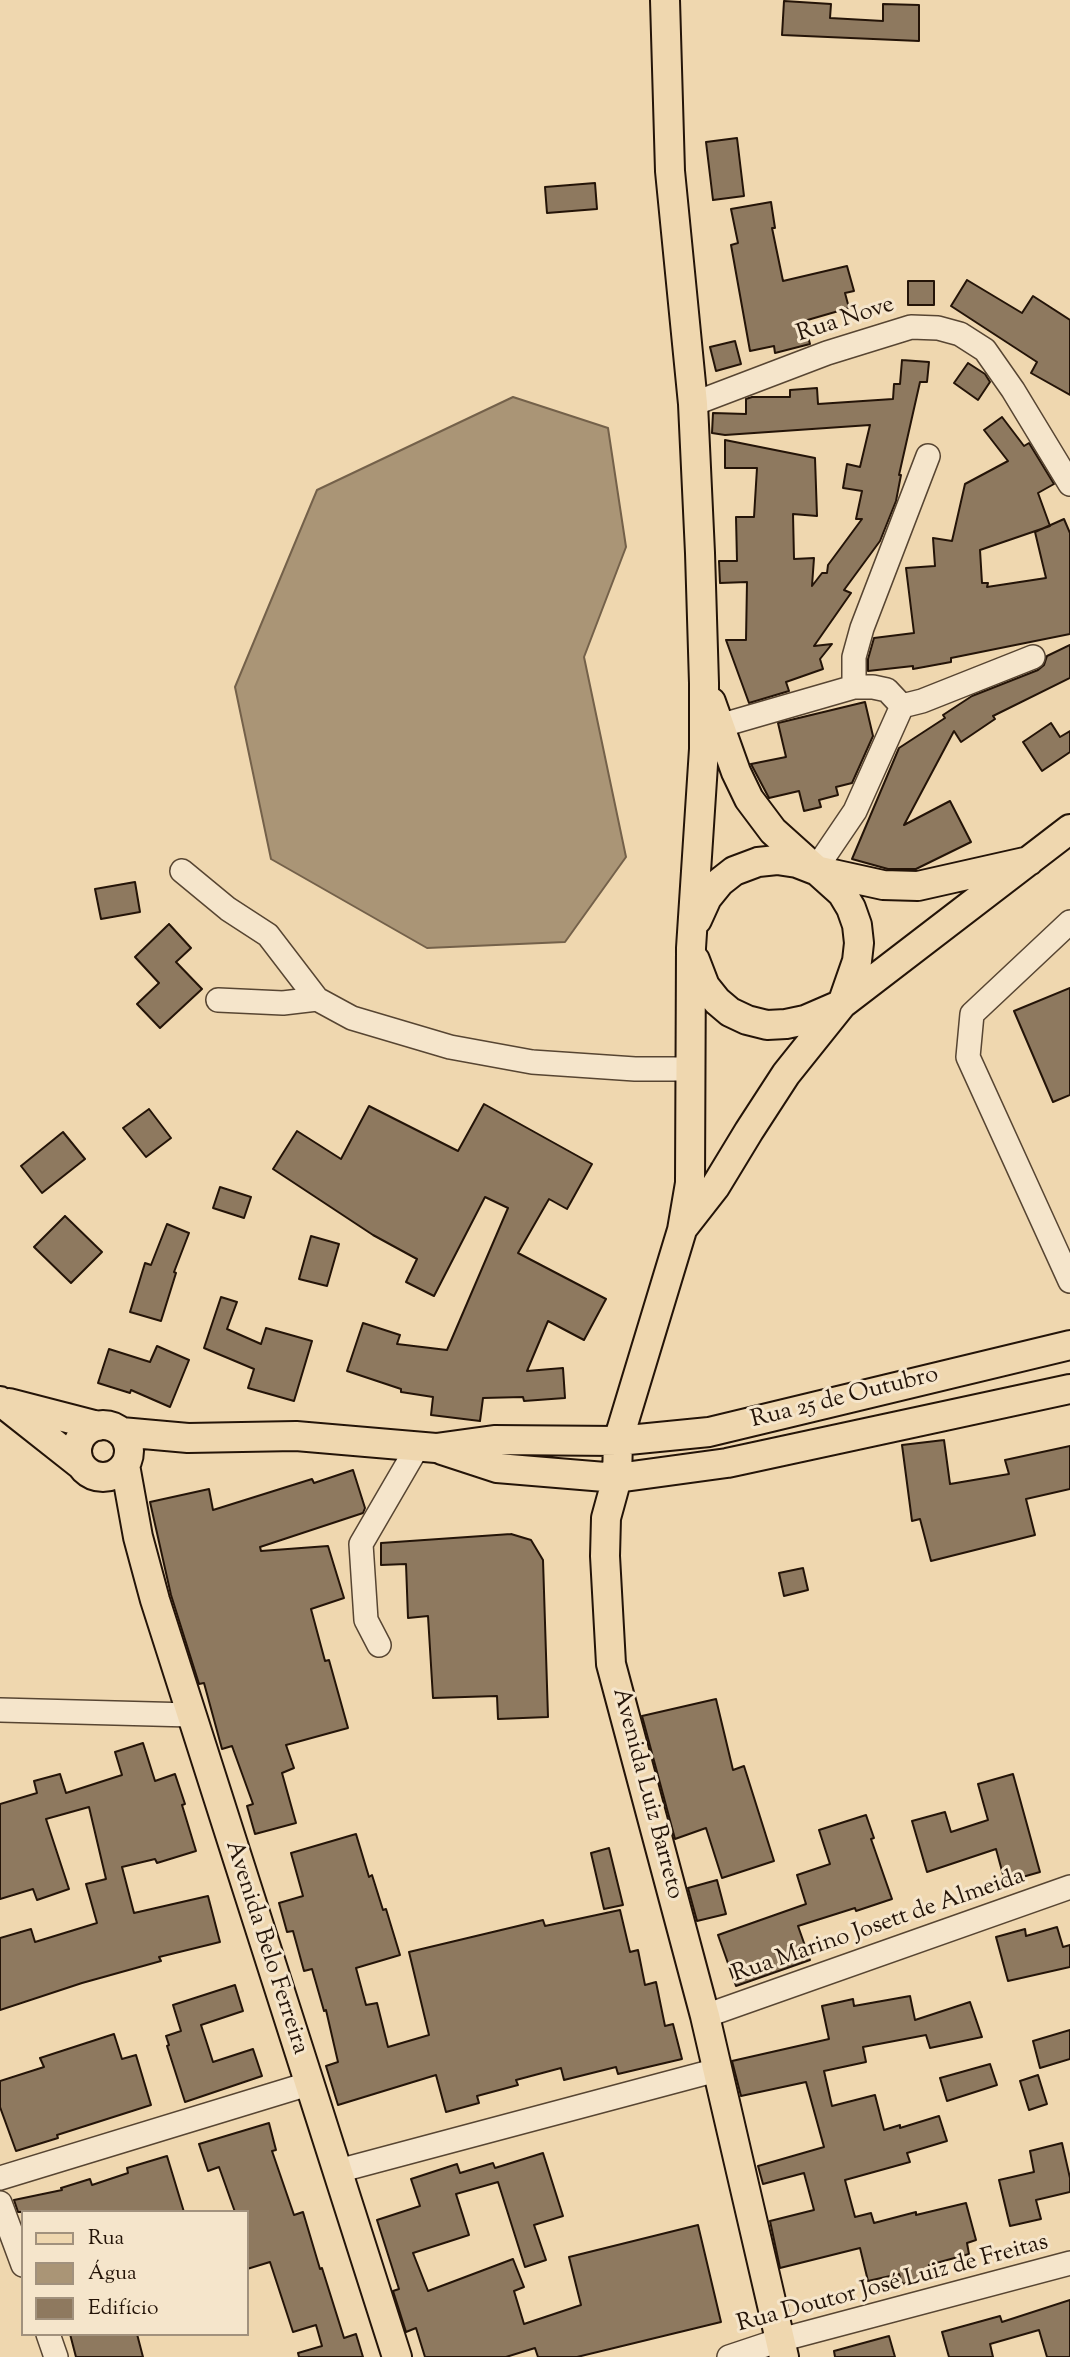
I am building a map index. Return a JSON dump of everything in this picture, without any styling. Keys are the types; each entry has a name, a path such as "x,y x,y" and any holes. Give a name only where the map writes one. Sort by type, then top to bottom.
{"main road":[{"path":"665,0 670,171 693,404 701,553 704,683 704,749 691,948 690,1183 682,1230"},
{"path":"704,683 736,772 749,799 773,831 815,870 830,880 842,893 857,925 859,943 857,961 842,1004 805,1020 786,1024 747,1020 730,1012 705,986 691,948 699,913 706,898 734,871 758,862 777,860 797,863 815,870 883,885 918,886 1029,861"},
{"path":"682,1230 715,1187 786,1074 842,1004 1070,829"},
{"name":"Avenida Luiz Barreto","path":"682,1230 618,1441 617,1478 606,1517 605,1543 611,1664 705,2016 782,2349"},
{"name":"Rua 25 de Outubro","path":"427,1447 494,1440 618,1441 709,1432 1070,1345"},
{"name":"Rua 25 de Outubro","path":"427,1447 497,1468 617,1478 727,1463 1070,1389"},
{"name":"Avenida Belo Ferreira","path":"0,1401 109,1429"},
{"name":"Avenida Belo Ferreira","path":"0,1401 87,1470 138,1537"},
{"path":"188,1438 127,1462 119,1472 111,1476 102,1477 87,1470 78,1453 80,1441 87,1431 109,1429 188,1438 296,1436 427,1447"},
{"path":"109,1429 127,1439 127,1462"},
{"name":"Avenida Belo Ferreira","path":"127,1462 138,1537 191,1715 397,2357"}],"street":[{"name":"Rua Nove","path":"693,404 827,353 911,327 938,328 960,334 985,350 1013,390 1070,484"},
{"path":"854,687 854,657 862,628 928,456"},
{"path":"902,706 922,701 1033,657"},
{"path":"719,726 854,687 887,690 902,706"},
{"path":"815,870 855,811 902,706"},
{"path":"183,871 228,909 268,935 317,999 352,1018 450,1047 532,1062 635,1069 691,1069"},
{"path":"1070,922 972,1014 968,1057 1070,1281"},
{"path":"218,1000 282,1003 317,999"},
{"path":"379,1645 366,1620 361,1544 427,1447"},
{"path":"0,1710 191,1715"},
{"name":"Rua Marino Josett de Almeida","path":"705,2016 1070,1887"},
{"path":"338,2171 718,2070"},
{"path":"0,2178 308,2084"},
{"path":"0,2203 21,2260"},
{"name":"Rua Doutor José Luiz de Freitas","path":"729,2357 782,2349 1070,2263"},
{"path":"49,2336 56,2357"}],"water":[{"path":"513,397 608,428 626,547 584,657 626,857 565,942 427,948 271,859 235,687 317,490"}],"building":[{"path":"784,1 831,4 830,18 883,21 883,4 919,5 919,41 782,35"},
{"path":"737,138 744,196 713,200 706,142"},
{"path":"595,183 597,209 547,213 545,187"},
{"path":"771,202 775,228 772,228 783,281 847,266 854,291 845,293 849,308 804,321 810,344 775,353 774,346 750,351 731,245 738,243 731,209"},
{"path":"967,280 1022,313 1033,296 1070,320 1070,395 1031,373 1037,362 951,306"},
{"path":"908,281 934,281 934,305 908,305"},
{"path":"735,341 741,364 716,371 710,347"},
{"path":"902,360 929,362 927,382 920,382 899,475 896,501 880,541 844,590 851,593 814,646 832,644 820,659 823,669 786,682 789,691 749,703 726,640 746,640 747,582 720,583 719,561 737,561 736,517 754,517 757,468 725,468 725,440 815,458 817,516 793,514 794,559 814,558 812,586 822,573 827,573 828,565 862,519 856,519 862,491 843,488 847,464 860,467 870,425 725,435 712,433 713,413 746,414 746,399 790,397 790,390 817,388 818,404 893,399 894,384 900,384"},
{"path":"968,363 985,374 990,382 978,400 954,383"},
{"path":"1002,417 1024,446 1029,443 1054,484 1038,493 1050,525 1064,519 1070,533 1070,634 951,658 951,662 913,669 913,666 868,671 868,659 874,638 914,633 906,568 935,566 933,538 952,541 965,484 1008,461 984,430","holes":["1043,528 1035,532 1046,578 987,587 988,583 982,583 980,550"]},
{"path":"1070,645 1070,678 993,716 995,719 961,742 954,731 904,825 950,801 971,842 916,869 888,869 852,859 899,748 945,718 943,715 972,696 1038,670 1044,665 1047,656"},
{"path":"865,702 873,736 852,783 836,787 838,795 819,800 821,807 804,811 799,791 769,798 751,764 786,757 778,723"},
{"path":"1051,723 1060,737 1070,731 1070,752 1042,771 1023,742"},
{"path":"135,882 140,912 101,919 95,889"},
{"path":"169,924 191,948 176,962 202,989 160,1028 137,1004 159,983 135,957"},
{"path":"1070,988 1070,1095 1053,1102 1014,1011"},
{"path":"484,1104 592,1164 567,1209 549,1199 518,1253 606,1299 584,1340 548,1321 527,1371 563,1368 565,1398 524,1401 523,1397 483,1398 480,1421 431,1415 433,1397 401,1392 401,1389 347,1371 363,1323 400,1335 397,1344 447,1350 508,1208 485,1197 434,1296 406,1282 417,1259 373,1235 273,1169 297,1131 341,1159 369,1106 458,1151"},
{"path":"149,1109 171,1138 146,1157 123,1128"},
{"path":"63,1132 85,1159 42,1193 21,1166"},
{"path":"220,1187 251,1197 244,1218 213,1208"},
{"path":"65,1216 102,1252 71,1283 34,1247"},
{"path":"167,1224 189,1233 174,1272 176,1273 161,1321 130,1312 145,1263 151,1265"},
{"path":"311,1236 339,1244 327,1286 299,1279"},
{"path":"221,1297 237,1302 227,1329 261,1344 266,1328 312,1341 294,1401 248,1388 254,1369 204,1348"},
{"path":"157,1346 189,1360 170,1407 131,1390 130,1393 98,1383 109,1349 150,1362"},
{"path":"944,1440 950,1484 1009,1474 1005,1460 1070,1446 1070,1489 1026,1499 1035,1535 931,1561 920,1519 912,1521 902,1445"},
{"path":"353,1470 365,1508 363,1513 260,1547 261,1551 328,1546 344,1598 311,1609 348,1728 286,1745 294,1768 282,1773 296,1823 255,1834 247,1806 253,1804 232,1746 222,1749 204,1683 199,1684 171,1595 150,1502 209,1489 213,1510 312,1479 314,1483"},
{"path":"511,1534 531,1540 543,1560 548,1717 498,1719 497,1696 433,1698 428,1616 408,1618 406,1564 381,1565 381,1543"},
{"path":"803,1568 808,1590 784,1596 779,1573"},
{"path":"716,1699 733,1770 744,1766 774,1861 722,1878 706,1828 675,1839 642,1716"},
{"path":"143,1743 155,1781 175,1774 196,1851 157,1863 155,1859 122,1867 134,1913 208,1896 220,1942 159,1957 161,1961 0,2010 0,1938 31,1929 35,1942 97,1923 86,1884 106,1879 89,1807 46,1819 69,1889 37,1900 33,1889 0,1899 0,1804 37,1793 34,1781 60,1774 66,1793 122,1775 115,1752"},
{"path":"1013,1774 1040,1872 1005,1882 996,1849 927,1872 912,1821 945,1812 951,1832 988,1820 978,1784"},
{"path":"866,1815 874,1838 871,1839 892,1899 798,1926 810,1960 736,1986 718,1935 806,1904 797,1875 830,1864 819,1830"},
{"path":"356,1834 369,1877 372,1875 383,1910 386,1909 400,1955 356,1968 366,2005 377,2003 388,2047 429,2035 409,1952 543,1920 545,1926 620,1910 630,1952 638,1950 645,1985 656,1982 665,2026 673,2024 682,2059 618,2074 616,2067 564,2080 561,2068 516,2080 518,2085 477,2096 479,2103 446,2112 436,2075 338,2105 326,2066 338,2062 326,2010 324,2011 312,1969 304,1971 293,1931 287,1932 279,1903 303,1896 291,1853"},
{"path":"609,1848 623,1905 604,1909 591,1853"},
{"path":"717,1880 726,1914 697,1921 688,1888"},
{"path":"1057,1927 1063,1947 1070,1945 1070,1967 1008,1981 996,1937 1025,1929 1026,1936"},
{"path":"235,1985 243,2011 201,2025 213,2062 253,2049 262,2076 185,2102 167,2046 166,2036 181,2031 173,2005"},
{"path":"910,1996 915,2020 970,2002 982,2037 930,2048 926,2035 863,2047 866,2062 824,2071 832,2106 875,2095 884,2130 939,2116 947,2141 907,2153 910,2162 845,2180 855,2217 871,2213 874,2223 966,2203 976,2240 967,2243 969,2254 929,2265 932,2277 902,2284 899,2274 868,2281 860,2248 780,2268 770,2221 814,2210 804,2173 763,2184 758,2166 824,2147 806,2082 741,2096 732,2061 829,2039 822,2006 853,1999 854,2006"},
{"path":"1070,2030 1070,2059 1040,2068 1033,2041"},
{"path":"114,2034 122,2059 136,2055 151,2105 16,2151 0,2107 0,2081 44,2067 40,2058"},
{"path":"990,2064 997,2085 947,2101 940,2078"},
{"path":"1038,2075 1047,2104 1029,2110 1020,2081"},
{"path":"269,2123 276,2150 272,2151 294,2215 303,2212 344,2338 356,2334 363,2357 299,2357 298,2353 322,2346 316,2325 293,2332 270,2262 248,2269 248,2210 234,2210 219,2167 208,2171 199,2144"},
{"path":"1062,2143 1070,2178 1070,2192 1036,2200 1041,2219 1010,2226 999,2180 1034,2172 1030,2151"},
{"path":"543,2153 563,2216 534,2225 546,2260 525,2267 498,2182 456,2194 469,2235 413,2253 428,2291 513,2259 524,2287 514,2291 524,2324 581,2305 569,2257 698,2225 721,2322 577,2357 538,2357 535,2348 506,2357 425,2357 416,2328 406,2332 393,2291 399,2289 377,2220 420,2206 411,2179 457,2164 460,2173 493,2163 495,2168"},
{"path":"167,2156 183,2210 18,2212 14,2200 62,2190 61,2188 90,2179 92,2185 128,2173 127,2168"},
{"path":"1070,2300 1070,2357 1047,2357 1039,2330 990,2344 993,2357 949,2357 942,2332 1000,2316 1002,2322"},
{"path":"71,2336 138,2336 143,2357 76,2357"},
{"path":"889,2336 895,2357 835,2357 834,2351"}]}
